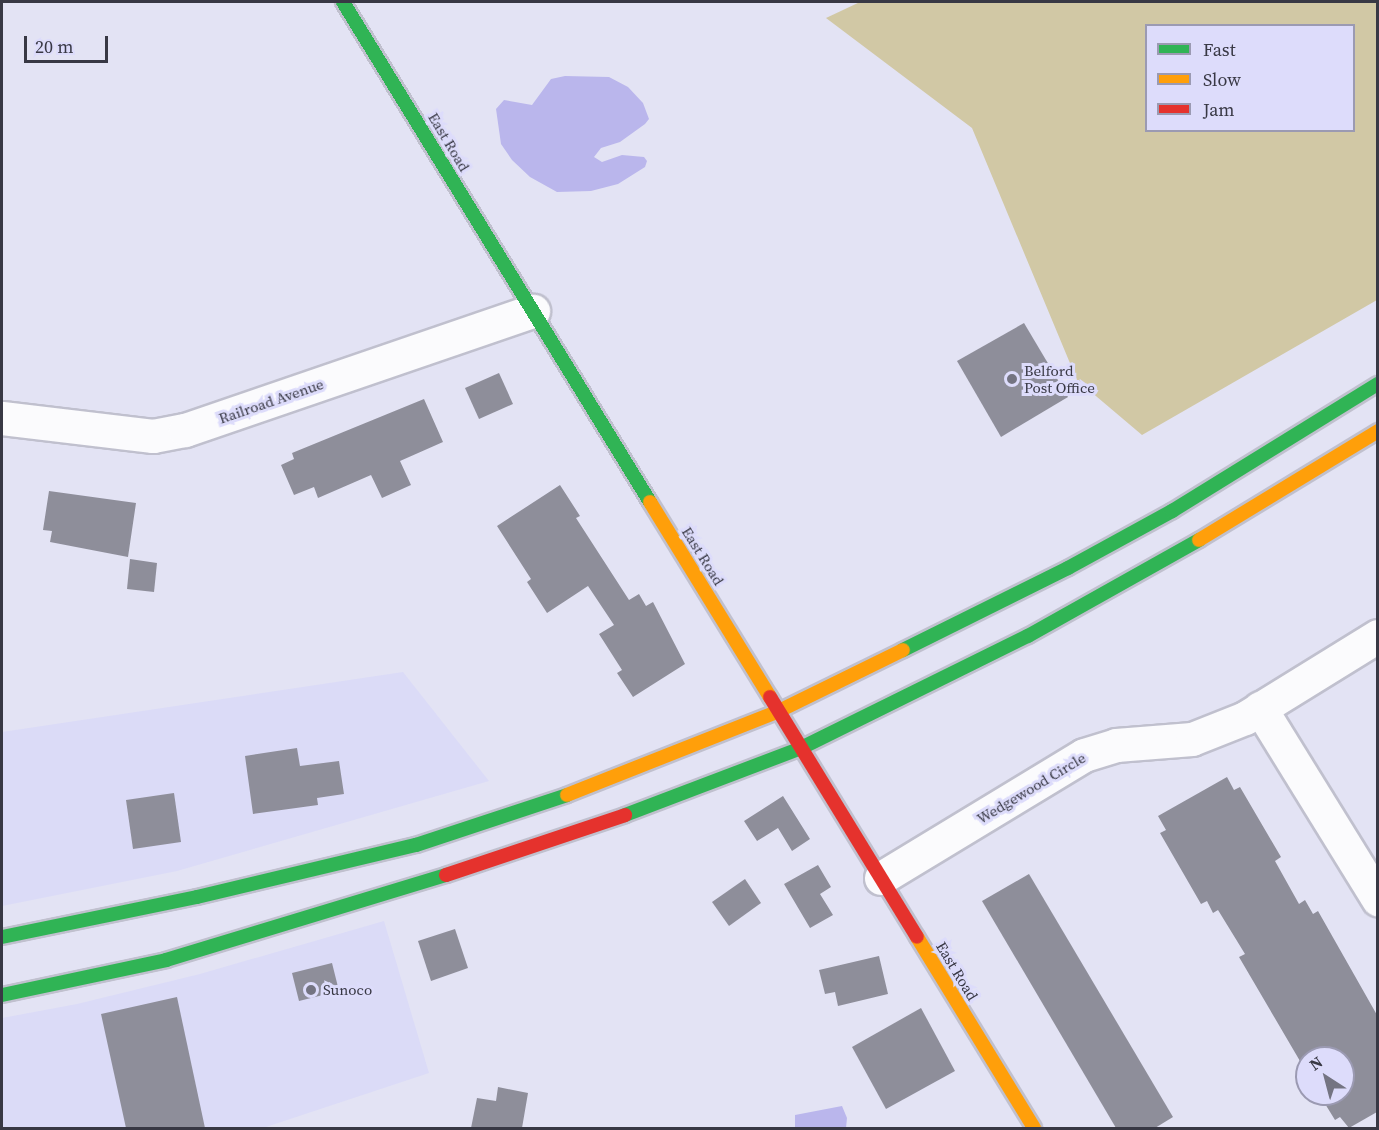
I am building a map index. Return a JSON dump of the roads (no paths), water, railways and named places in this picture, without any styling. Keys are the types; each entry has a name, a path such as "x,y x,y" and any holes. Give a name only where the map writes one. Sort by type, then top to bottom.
{"main road":[{"name":"East Road","path":"343,2 1034,1128"},
{"path":"2,937 197,897 416,845 558,798 780,711 1077,563 1172,511 1377,384"},
{"path":"2,995 166,960 388,894 624,816 801,748 1028,636 1152,568 1377,431"}],"street":[{"name":"Railroad Avenue","path":"2,418 153,436 185,430 532,311"},
{"name":"Wedgewood Circle","path":"880,878 1084,755 1116,745 1192,740 1260,708 1377,636"},
{"path":"1260,708 1377,899"}],"place":[{"name":"Belford Post Office","path":"1012,379"},
{"name":"Sunoco","path":"311,990"}]}
